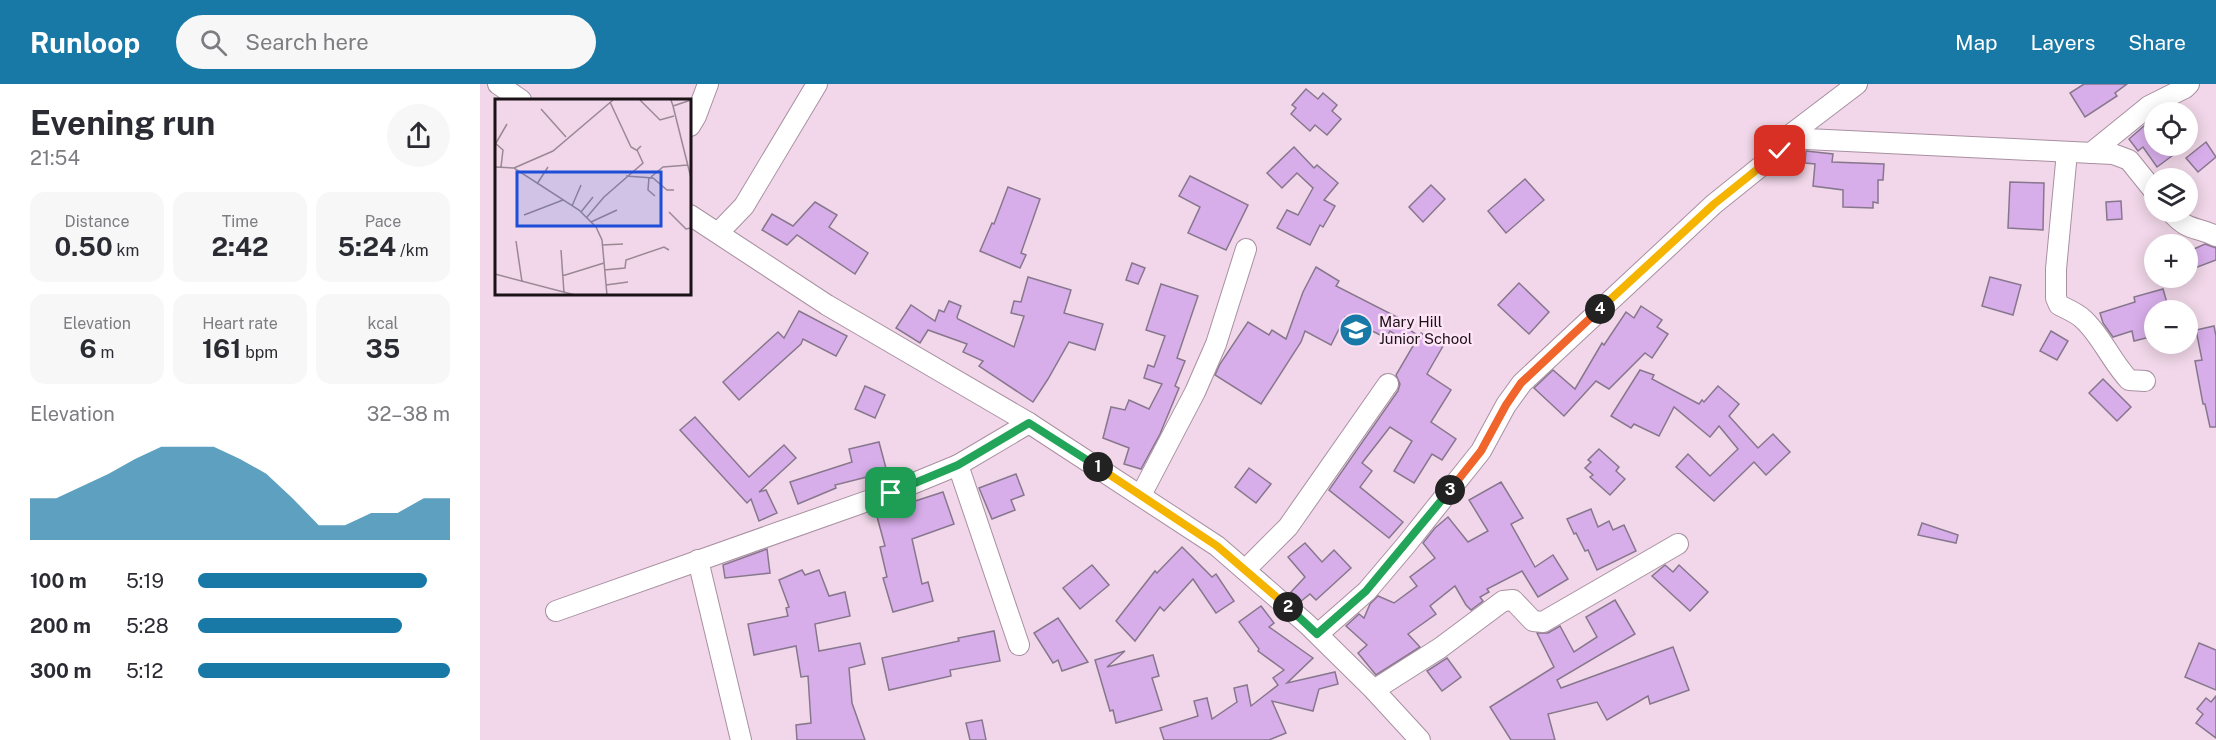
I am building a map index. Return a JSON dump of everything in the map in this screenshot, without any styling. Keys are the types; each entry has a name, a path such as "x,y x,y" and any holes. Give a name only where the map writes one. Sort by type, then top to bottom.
{"street":[{"path":"498,84 519,99"},
{"path":"692,123 708,84"},
{"path":"718,233 744,206 817,84"},
{"path":"1317,634 1366,591 1406,545 1481,451 1521,383 1714,204 1780,151 1786,138 1857,84"},
{"path":"2091,153 2149,106 2189,84"},
{"path":"1786,138 2113,154 2128,160 2144,179"},
{"path":"2067,152 2056,269 2056,298 2059,305 2081,317 2093,329 2115,366 2129,380 2145,381"},
{"path":"692,216 827,305 1029,423 1217,546 1317,634 1374,690 1420,740"},
{"path":"2180,222 2216,236"},
{"path":"1141,495 1195,392 1216,344 1246,249"},
{"path":"1245,570 1288,527 1388,384"},
{"path":"556,611 891,493 958,465 1029,423"},
{"path":"958,465 1019,645"},
{"path":"1374,690 1440,648 1503,601 1513,600 1533,621 1543,622 1678,544"},
{"path":"698,560 741,740"}],"building":[{"path":"2084,84 2127,84 2115,93 2117,96 2085,117 2070,93"},
{"path":"1306,89 1318,99 1323,93 1337,105 1332,111 1341,119 1327,135 1315,125 1310,131 1291,114 1296,108 1292,105"},
{"path":"2144,126 2144,148 2138,151 2129,139"},
{"path":"2206,142 2216,157 2198,172 2198,168 2195,168 2186,158 2198,156 2198,148"},
{"path":"1294,147 1314,168 1317,165 1338,183 1324,200 1335,206 1323,227 1320,225 1310,245 1277,228 1287,210 1298,215 1313,188 1297,173 1282,188 1267,173"},
{"path":"1806,151 1833,154 1832,162 1884,164 1883,180 1878,180 1878,203 1873,202 1873,208 1843,207 1843,190 1813,186 1815,164 1805,163"},
{"path":"2149,156 2172,156 2157,167"},
{"path":"1190,176 1248,205 1226,250 1188,233 1200,207 1179,196"},
{"path":"1525,179 1544,200 1506,233 1488,211"},
{"path":"2010,182 2044,183 2043,230 2008,228"},
{"path":"1431,185 1445,199 1423,222 1409,207"},
{"path":"1008,187 1040,199 1021,253 1026,255 1020,268 980,251 992,223 994,224"},
{"path":"2121,201 2122,219 2107,220 2106,202"},
{"path":"815,202 837,215 829,227 868,253 855,274 797,235 787,245 762,230 772,214 793,226"},
{"path":"2205,244 2216,248 2216,260 2198,267 2198,247"},
{"path":"1132,263 1145,268 1138,284 1126,280"},
{"path":"1316,267 1339,281 1336,286 1397,317 1395,320 1419,336 1421,333 1443,346 1427,374 1451,390 1431,422 1456,439 1442,460 1432,454 1414,483 1394,471 1412,441 1390,427 1362,463 1372,471 1360,487 1403,522 1389,538 1329,490 1398,391 1400,384 1396,375 1413,346 1390,331 1386,338 1345,317 1331,345 1305,331 1301,342 1261,404 1215,375 1248,322 1269,335 1272,330 1286,339 1303,292"},
{"path":"1028,277 1071,290 1064,313 1103,324 1095,350 1069,342 1033,402 979,366 983,361 963,352 967,344 928,330 920,343 896,328 911,305 935,321 939,310 944,312 949,301 961,306 958,319 1014,347 1024,316 1011,313 1014,301 1021,302"},
{"path":"1990,277 2021,285 2013,315 1982,306"},
{"path":"1519,283 1549,312 1529,334 1498,305"},
{"path":"1161,284 1198,296 1177,358 1185,361 1175,386 1179,388 1160,434 1141,469 1124,464 1129,448 1103,438 1111,407 1125,410 1129,400 1149,409 1162,384 1144,378 1148,365 1154,367 1165,336 1146,330"},
{"path":"2163,289 2166,300 2144,300 2144,338 2134,341 2132,331 2113,337 2103,323 2100,313 2135,302 2134,297"},
{"path":"1641,306 1662,320 1657,327 1668,334 1652,358 1645,353 1609,389 1596,381 1564,416 1534,388 1553,370 1575,389 1602,343 1604,345 1626,312 1634,318"},
{"path":"799,311 847,336 836,356 803,339 801,344 739,400 723,382 778,332 784,338"},
{"path":"2214,326 2216,336 2216,427 2210,427 2195,361 2202,360 2198,330"},
{"path":"2051,331 2068,341 2057,360 2040,351"},
{"path":"1640,370 1654,375 1652,379 1699,404 1702,400 1704,402 1718,386 1739,404 1729,416 1758,448 1773,434 1790,452 1766,475 1754,462 1714,501 1676,467 1688,454 1710,476 1738,449 1719,426 1710,437 1674,407 1659,436 1634,424 1631,428 1611,416"},
{"path":"2103,379 2131,407 2117,421 2089,393"},
{"path":"865,386 885,395 875,418 855,409"},
{"path":"695,417 749,477 784,445 796,458 759,492 766,490 777,513 759,521 751,499 747,503 680,430"},
{"path":"879,442 887,472 835,485 836,488 798,504 790,482 852,462 849,449"},
{"path":"1599,449 1619,467 1616,471 1625,479 1610,495 1590,477 1593,475 1585,468 1591,462 1588,460"},
{"path":"1249,468 1271,484 1256,503 1235,487"},
{"path":"1016,474 1024,495 1011,500 1015,510 992,519 979,488"},
{"path":"1501,482 1523,518 1511,524 1535,567 1553,555 1568,579 1538,597 1522,571 1487,589 1489,592 1480,597 1483,601 1471,610 1455,586 1430,606 1436,614 1408,634 1420,647 1376,675 1358,653 1367,645 1346,626 1359,614 1364,618 1370,604 1378,596 1394,603 1417,586 1410,577 1435,558 1423,543 1448,517 1468,542 1488,531 1469,500"},
{"path":"943,492 954,524 912,539 922,584 928,582 933,601 893,612 883,578 887,577 880,547 885,546 876,513 891,509 890,506 905,500 906,504"},
{"path":"1591,509 1598,527 1609,521 1613,530 1624,525 1636,551 1597,570 1588,550 1585,551 1567,519"},
{"path":"1922,523 1958,535 1956,543 1918,535"},
{"path":"1305,543 1322,562 1334,550 1351,568 1316,600 1310,594 1300,602 1291,592 1305,577 1288,557"},
{"path":"1182,547 1212,577 1216,574 1234,601 1216,613 1193,579 1164,611 1160,607 1135,641 1116,621 1155,571 1157,573"},
{"path":"767,549 770,573 725,578 723,565"},
{"path":"1092,565 1109,585 1080,609 1063,588"},
{"path":"1665,565 1673,572 1679,565 1708,592 1690,611 1652,576"},
{"path":"802,570 805,575 819,570 829,596 845,592 850,616 815,624 819,651 860,643 865,664 849,668 852,703 865,740 797,740 796,725 811,723 808,676 801,677 796,646 754,655 748,624 788,616 786,608 789,607 779,580"},
{"path":"1615,600 1635,634 1557,680 1561,688 1673,647 1689,690 1650,704 1648,696 1607,720 1597,702 1548,714 1555,740 1511,740 1490,707 1554,667 1537,633 1548,633 1560,626 1574,652 1597,637 1586,617"},
{"path":"1261,606 1274,623 1269,627 1313,658 1287,683 1335,672 1338,684 1319,689 1313,711 1272,701 1286,733 1269,740 1164,740 1160,728 1198,716 1194,701 1207,698 1212,719 1237,702 1234,688 1247,685 1251,706 1278,685 1273,678 1284,670 1258,651 1259,649 1239,622"},
{"path":"1058,618 1088,662 1062,671 1058,660 1053,663 1034,633"},
{"path":"994,631 1000,661 950,670 951,676 889,690 882,658"},
{"path":"2199,643 2216,650 2216,690 2185,677"},
{"path":"1125,651 1107,667 1153,655 1159,676 1152,678 1162,710 1116,723 1113,710 1110,711 1095,660"},
{"path":"1447,658 1461,677 1442,691 1427,671"},
{"path":"2216,696 2216,738 2196,723 2203,714 2197,709 2206,698 2211,702"},
{"path":"982,720 986,740 970,740 966,723"}],"place":[{"name":"Mary Hill Junior School","path":"1356,330"}],"route":[{"path":"891,493 958,465 1029,423 1217,546 1317,634 1366,591 1406,545 1481,451 1521,383 1714,204 1780,151"}]}
